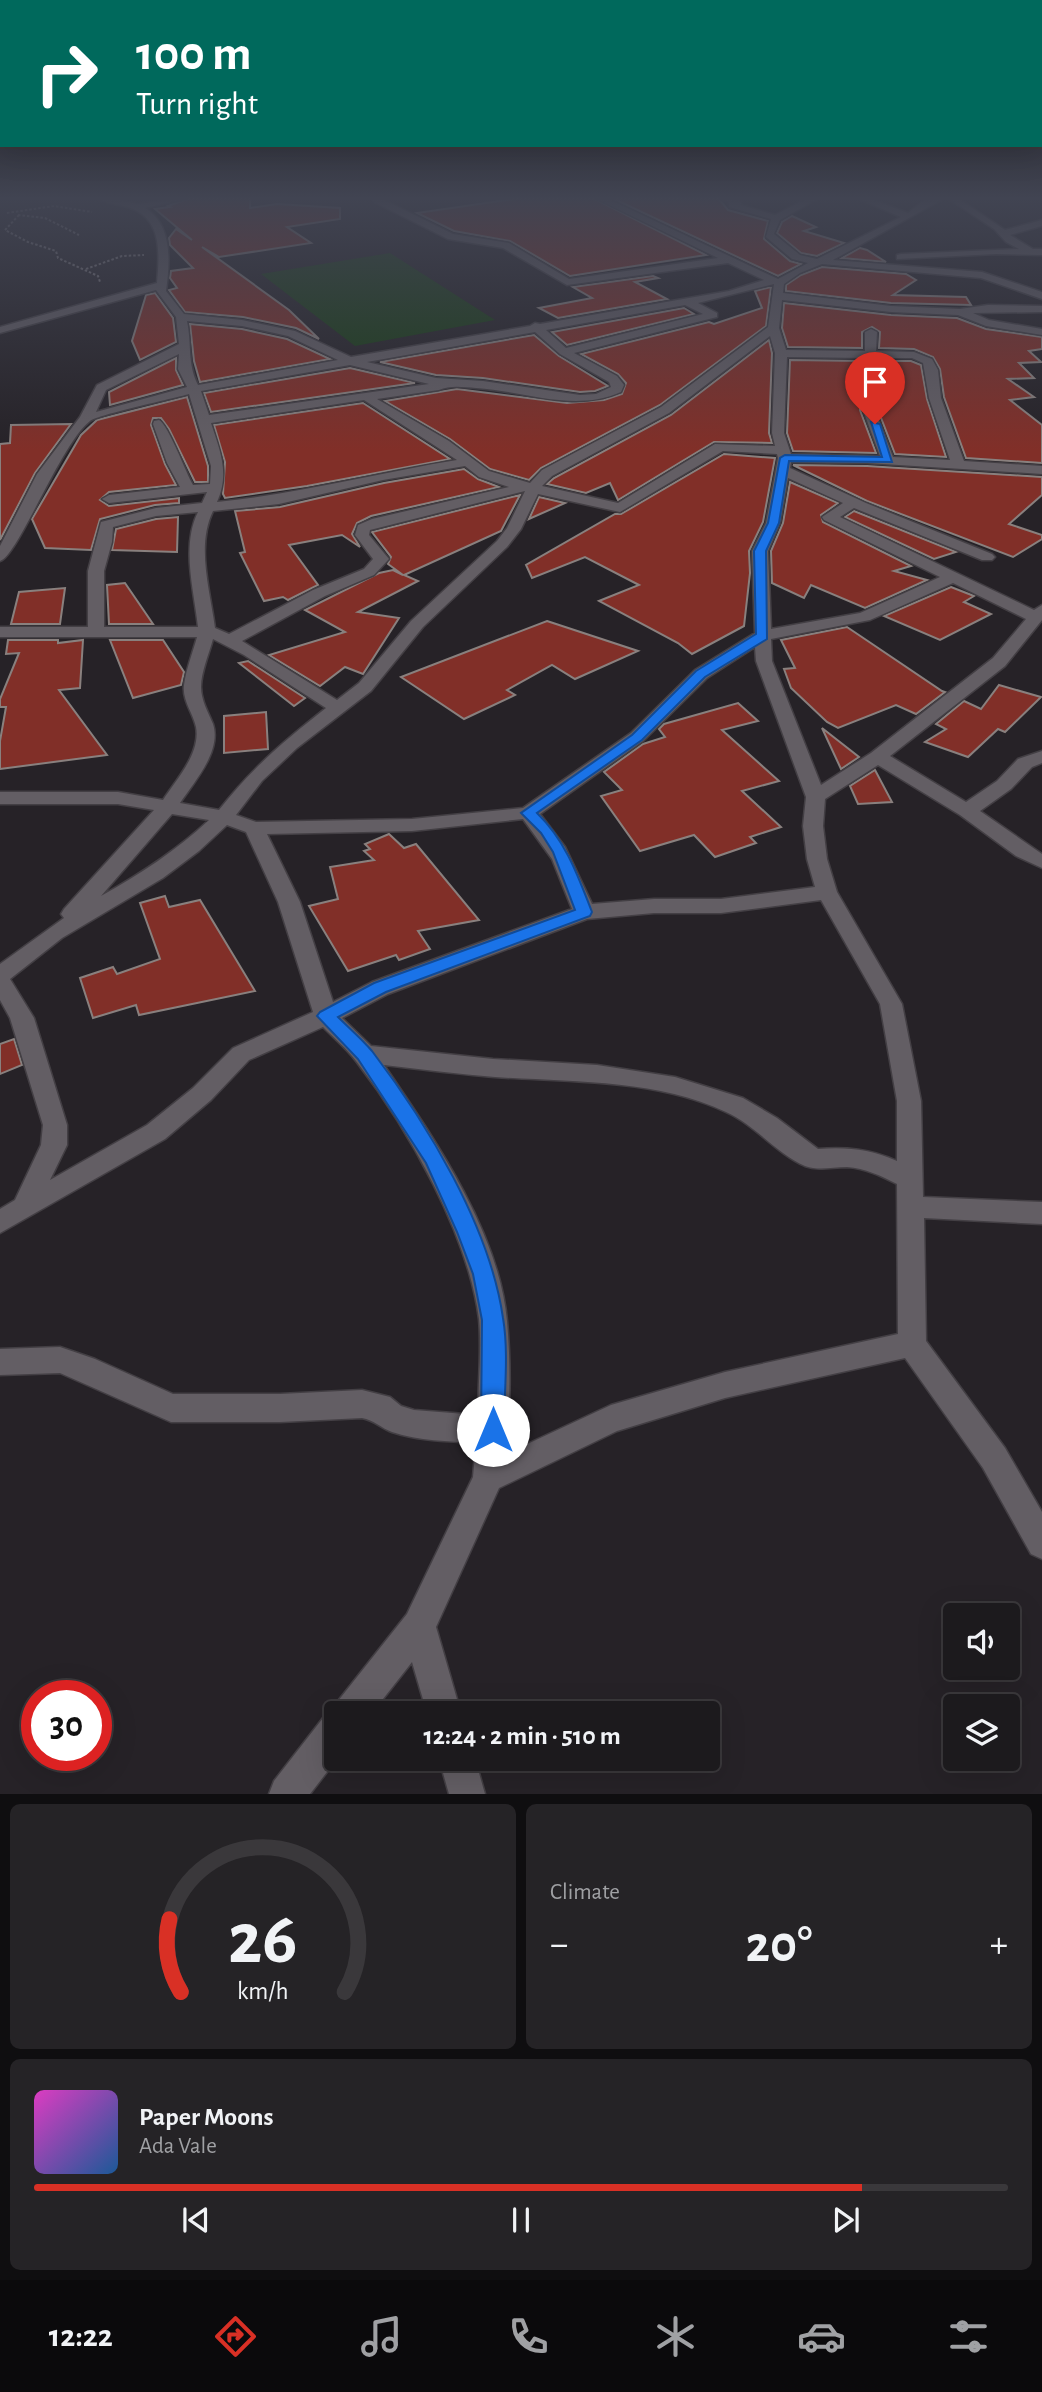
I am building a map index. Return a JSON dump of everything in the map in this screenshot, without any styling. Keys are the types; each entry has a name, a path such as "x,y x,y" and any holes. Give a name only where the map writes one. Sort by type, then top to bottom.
{"street":[{"path":"771,283 776,286"},
{"path":"780,283 776,286 773,328 781,353 778,433 783,459 773,523 760,551 764,661 816,797 813,826 817,859 827,892 891,1004 909,1101 912,1344 994,1458 1042,1542"},
{"path":"1004,283 1042,296"},
{"path":"0,331 162,285 161,291 181,317 185,346 184,369 194,389 218,466 217,487 197,528 197,555 207,630 192,687 197,710 205,727 204,746 195,766 169,805 115,869 54,933"},
{"path":"86,418 194,389 535,326 776,286 891,309 960,312 988,307 1042,309"},
{"path":"564,352 713,315 686,301"},
{"path":"960,312 986,323 1042,332"},
{"path":"181,317 242,323 291,333 371,368 393,370 452,384"},
{"path":"202,420 452,384 483,385 580,399 599,397 617,389 618,385 613,379 564,352 535,326"},
{"path":"231,640 319,593 374,569 381,559 362,534 363,528 377,522 529,488 547,473 612,441 673,405 773,328"},
{"path":"871,332 869,410 888,460"},
{"path":"0,556 9,545 44,474 86,418 101,388 185,346"},
{"path":"781,353 914,355 929,363 940,414 958,464"},
{"path":"369,398 391,415 443,442 484,474 529,488 620,508 720,447 783,459 888,460 1042,470"},
{"path":"159,424 174,463 189,490"},
{"path":"783,459 853,503 987,557"},
{"path":"96,632 96,571 105,542 107,523 156,512 279,500 393,474 468,462"},
{"path":"109,499 217,487"},
{"path":"0,975 54,933 156,873 192,847 224,817 255,777 291,744 365,687 418,624 502,544 514,529 529,488"},
{"path":"816,797 878,757 999,662 1039,613 952,576 829,517 853,503"},
{"path":"0,797 118,798 169,805 224,817 254,828 412,825 528,813 637,737 701,674 762,636 864,617 891,607 952,576"},
{"path":"0,632 207,630 231,640 338,708"},
{"path":"878,757 967,811 1023,852 1042,862"},
{"path":"967,811 1003,785 1025,763 1042,757"},
{"path":"528,813 547,830 561,852 584,912"},
{"path":"254,828 289,902 326,1016 364,1054 434,1159 468,1232 483,1274 493,1320 493,1430 488,1478 419,1626 360,1701"},
{"path":"0,1222 156,1132 202,1094 241,1054 326,1016 380,988 584,912 654,906 721,906 827,892"},
{"path":"0,981 23,1018 55,1125 54,1145 25,1206"},
{"path":"364,1054 493,1068 597,1074 675,1086 734,1105 768,1125 803,1153 815,1159 860,1159 910,1178"},
{"path":"912,1207 1042,1213"},
{"path":"488,1478 611,1419 725,1385 912,1344"},
{"path":"0,1362 60,1360 85,1368 172,1408 279,1408 362,1404 379,1407 392,1418 414,1424 493,1430"},
{"path":"419,1626 441,1701"},
{"path":"287,1794 324,1746"},
{"path":"460,1771 467,1794"}],"path":[{"path":"96,285 99,283"}],"green space":[{"path":"272,283 437,283 495,320 355,346"}],"building":[{"path":"173,283 251,283 289,310 319,339 296,328 243,317 185,312 169,290 177,288"},
{"path":"604,283 636,283 667,299 558,318 539,308 592,298 573,287"},
{"path":"789,283 912,283 893,295 966,297 971,305 891,303 786,291 786,285"},
{"path":"771,287 766,326 660,405 541,468 529,480 490,469 450,439 385,401 457,389 567,403 604,400 622,394 626,383 618,374 581,354 709,322 714,324 762,308 755,291"},
{"path":"155,293 173,318 176,342 140,360 132,341 146,295"},
{"path":"784,303 891,315 957,318 986,329 1042,337 1042,349 1029,351 1041,362 1019,363 1034,378 1008,379 1034,397 1010,400 1042,425 1042,463 966,458 944,397 940,369 933,357 914,349 879,348 880,332 872,327 862,332 862,348 788,347 782,328"},
{"path":"684,308 694,314 567,345 552,332"},
{"path":"190,324 242,329 287,339 330,359 200,382 194,361"},
{"path":"534,335 559,356 608,386 595,391 580,392 483,378 436,375 380,362"},
{"path":"769,340 772,353 769,433 772,443 714,442 618,500 610,483 586,493 547,484 671,415"},
{"path":"176,358 176,370 183,385 110,405 109,392"},
{"path":"790,360 862,361 860,410 876,453 793,451 787,433"},
{"path":"879,361 911,361 921,365 927,399 946,457 895,454 878,410"},
{"path":"350,368 415,383 211,412 204,393"},
{"path":"187,397 208,466 208,482 195,482 169,429 161,418 153,418 151,425 176,485 109,492 100,500 109,506 179,498 179,503 155,505 100,519 91,550 45,548 32,519 81,435 97,420"},
{"path":"363,403 450,459 307,486 225,498 225,462 214,425"},
{"path":"71,424 35,473 0,540 0,444 10,443 11,425"},
{"path":"724,454 775,458 763,522 749,551 750,573 744,626 692,654 678,643 599,601 639,585 585,557 532,578 526,565"},
{"path":"793,465 867,466 1042,477 1042,495 1009,524 1042,535 1042,539 1013,557 867,501"},
{"path":"464,469 478,479 499,487 371,516 357,523 352,534 360,547 342,535 289,545 318,585 288,600 283,597 264,601 240,553 245,552 235,511 280,507 384,483"},
{"path":"790,482 838,503 821,515 823,522 911,566 894,571 927,580 865,608 811,585 804,598 772,583 771,551 783,523"},
{"path":"520,495 501,531 404,575 418,581 358,612 399,618 363,674 345,667 320,686 269,655 345,632 305,610 379,573 393,570 403,575 388,564 391,557 372,532"},
{"path":"539,497 565,503 529,519"},
{"path":"854,511 956,552 934,559 845,517"},
{"path":"178,517 177,552 112,550 116,529 156,519"},
{"path":"125,583 153,624 109,624 107,585"},
{"path":"951,587 974,596 964,602 991,614 940,640 884,616"},
{"path":"65,588 60,624 11,624 19,592"},
{"path":"547,621 638,651 575,679 552,665 507,690 515,695 464,719 401,677"},
{"path":"847,627 945,692 916,714 896,705 838,728 827,722 791,688 784,669 795,668 781,640"},
{"path":"8,640 58,640 58,643 83,640 80,688 59,690 107,755 0,769 0,741 6,707 0,707 0,699 19,653 6,654"},
{"path":"110,640 163,640 184,672 181,685 133,698"},
{"path":"248,661 305,698 294,706 239,663"},
{"path":"999,685 1041,697 1005,732 998,729 968,757 925,742 946,729 936,724 964,701 981,709"},
{"path":"738,703 758,721 722,730 779,781 742,791 781,827 750,837 756,843 715,857 694,835 640,851 601,796 622,790 604,772 643,744 665,737 659,729 664,724"},
{"path":"266,712 268,749 224,753 224,716"},
{"path":"822,728 859,757 841,769"},
{"path":"875,770 892,802 858,804 850,786"},
{"path":"389,834 404,848 416,844 479,920 418,931 430,949 399,960 396,955 348,971 309,906 338,899 330,867 374,860 364,851 370,849 365,844"},
{"path":"165,896 169,907 200,900 255,991 139,1015 136,1005 93,1018 80,978 113,967 117,974 160,959 140,903"},
{"path":"14,1039 22,1065 0,1074 0,1044"}],"route":[{"path":"493,1430 493,1320 483,1274 468,1232 434,1159 364,1054 326,1016 380,988 584,912 561,852 547,830 528,813 637,737 701,674 762,636 760,551 773,523 785,458 888,460 875,424"}]}
